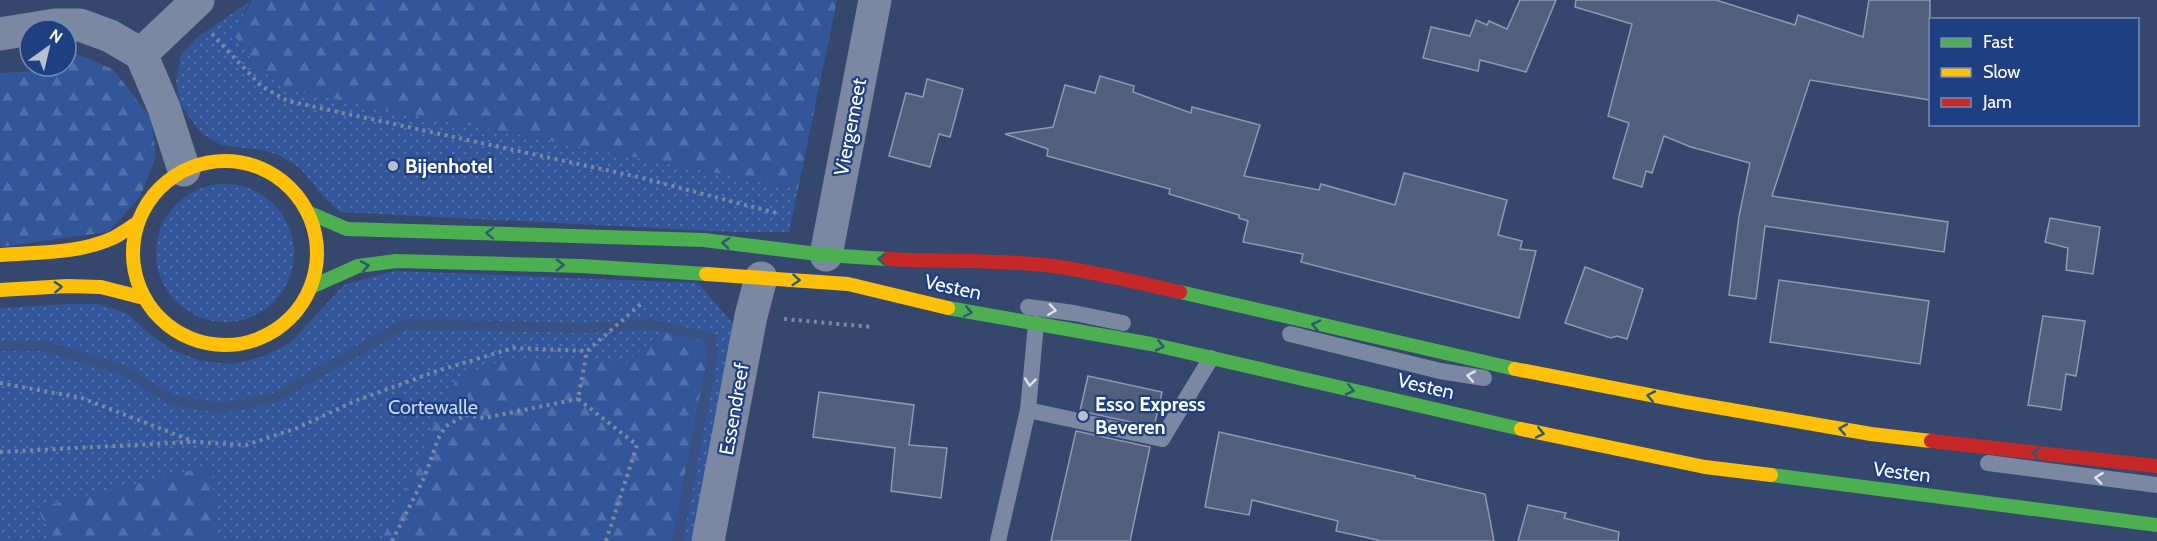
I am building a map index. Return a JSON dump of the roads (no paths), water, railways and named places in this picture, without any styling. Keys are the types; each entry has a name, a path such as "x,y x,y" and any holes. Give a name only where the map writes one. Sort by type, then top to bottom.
{"main road":[{"path":"231,160 254,165 276,176 294,192 308,212 317,249 316,269 311,287 298,310 279,328 256,340 231,345 205,344 180,334 159,319 144,298 132,261 137,223 147,201 164,183 184,170 207,162 231,160"},
{"name":"Vesten","path":"308,212 347,229 704,240 826,255 1054,266 1152,286 1526,372 1686,402 1871,434 2157,466"},
{"path":"0,255 90,246 112,238 137,223"},
{"path":"311,287 358,266 396,261 582,266 848,284 910,300"},
{"path":"0,290 67,286 101,287 144,298"},
{"name":"Vesten","path":"910,300 1151,344 1553,436 1705,467 2157,525"}],"street":[{"name":"Viergemeet","path":"826,255 876,0"},
{"path":"141,54 194,4"},
{"path":"0,34 55,25 80,25 110,36 141,54 164,108 184,170"},
{"name":"Essendreef","path":"708,541 751,316 761,278"}],"lane":[{"name":"Vesten","path":"938,262 1082,287"},
{"name":"Vesten","path":"1104,291 1207,313 1440,370 1797,436 2157,485"},
{"name":"Vesten","path":"910,300 943,297 974,299 1074,313 1274,356 1370,381 1512,413 1700,450 1891,481 2050,498 2157,513"},
{"path":"998,541 1028,410 1036,324"},
{"path":"1028,410 1162,439 1211,358"}],"waterway":[{"path":"0,346 45,346 123,370 172,400 221,408 274,398 405,324 588,328 650,324 711,338 710,351"}],"place":[{"name":"Bijenhotel","path":"393,166"},
{"name":"Esso Express Beveren","path":"1083,416"}],"park label":[{"name":"Cortewalle","path":"433,407"}]}
